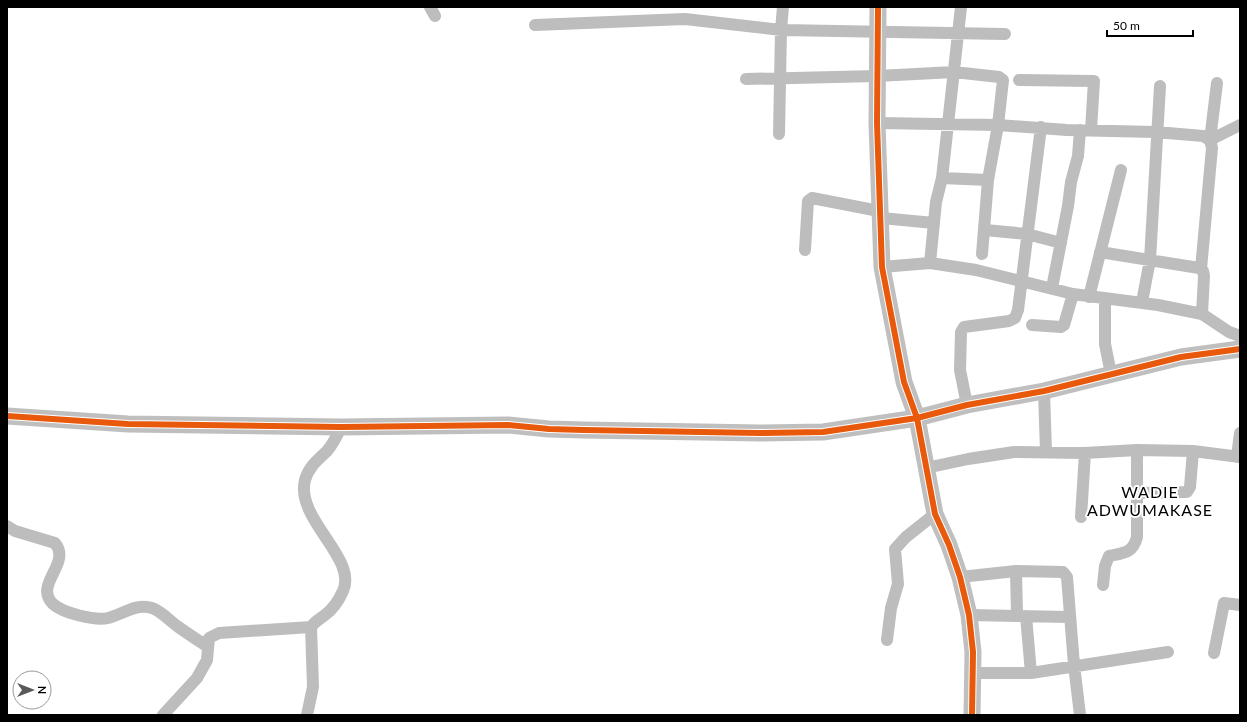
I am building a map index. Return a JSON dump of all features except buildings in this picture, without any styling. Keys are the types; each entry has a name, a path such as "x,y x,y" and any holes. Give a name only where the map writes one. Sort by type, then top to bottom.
{"street":[{"path":"779,134 781,30 783,7"},
{"path":"878,7 879,31 877,123 882,267 904,382 917,418 935,514 949,545 960,577 969,616 973,673 972,715"},
{"path":"930,263 936,202 942,178 959,34 960,7"},
{"path":"535,25 685,19 781,30 1005,34"},
{"path":"746,79 877,76 954,72 999,77 1003,80 998,125 988,180 982,254"},
{"path":"1019,80 1094,81 1085,130 1071,182 1052,288"},
{"path":"1202,314 1204,276 1201,269 1212,148 1210,140 1217,83"},
{"path":"1142,302 1150,260 1156,132 1160,86"},
{"path":"877,123 998,125 1156,132 1203,136 1210,140"},
{"path":"1210,140 1240,125"},
{"path":"968,405 960,370 961,332 964,327 1009,321 1015,318 1018,310 1041,127"},
{"path":"1089,297 1121,170"},
{"path":"942,178 988,180"},
{"path":"805,250 808,201 812,198 880,215 934,223"},
{"path":"985,230 1027,234 1061,244"},
{"path":"1100,252 1193,266 1201,269"},
{"path":"882,267 930,263 976,270 1073,294 1142,302 1202,314 1229,332 1240,336"},
{"path":"1032,325 1061,327 1064,325 1073,294"},
{"path":"1106,298 1105,344 1107,361 1111,374"},
{"path":"7,416 128,424 341,428 508,425 570,430 768,433 829,432 917,418 968,405 1044,391 1181,357 1240,349"},
{"path":"1044,391 1046,452"},
{"path":"307,715 313,687 311,626 334,607 344,589 344,574 340,559 311,515 305,499 305,480 311,466 328,450 337,438 341,428"},
{"path":"926,468 968,459 1014,452 1085,453 1137,450 1193,451 1239,457 1240,433"},
{"path":"1103,586 1105,566 1109,556 1128,551 1135,546 1137,537 1137,450"},
{"path":"1137,493 1187,492 1190,487 1193,451"},
{"path":"1081,517 1085,453"},
{"path":"887,640 891,608 898,584 895,549 906,537 935,514"},
{"path":"7,526 15,531 55,543 58,546 61,555 59,564 50,578 47,588 48,595 52,603 63,611 88,617 106,619 139,607 152,608 207,646"},
{"path":"960,577 1016,571 1063,572 1066,578 1080,715"},
{"path":"1016,571 1021,616 1031,672"},
{"path":"1214,653 1224,603 1240,605"},
{"path":"969,616 1069,617"},
{"path":"163,715 197,678 207,660 207,646 209,638 219,633 311,626"},
{"path":"973,673 1031,672 1168,652"}],"cycle path":[{"path":"878,7 877,123 882,267 904,382 917,418 935,514 949,545 960,577 969,615 973,652 972,715"},
{"path":"7,416 128,424 341,427 508,425 549,429 584,430 760,433 823,432 917,418 967,405 1044,391 1181,357 1240,349"}],"district":[{"name":"WADIE ADWUMAKASE","path":"1150,500"}]}
